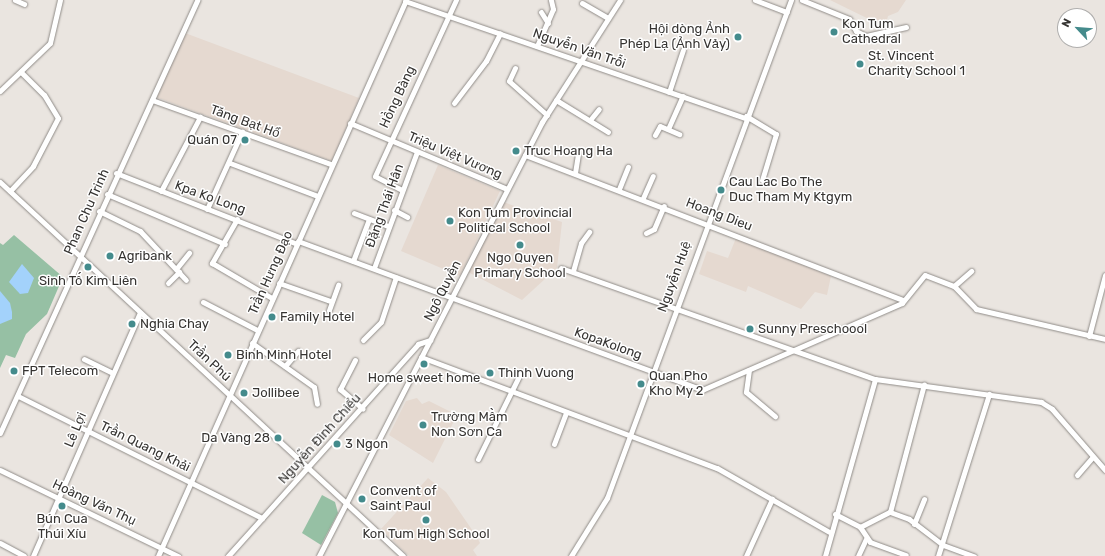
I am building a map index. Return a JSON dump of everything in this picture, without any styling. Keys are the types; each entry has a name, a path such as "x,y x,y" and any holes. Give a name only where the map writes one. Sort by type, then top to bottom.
{"street":[{"path":"15,0 24,4"},
{"path":"0,91 50,43 60,0"},
{"name":"Phan Chu Trinh","path":"0,433 18,396 116,173 152,100 197,0"},
{"name":"Nguyễn Văn Trỗi","path":"406,0 745,117 776,134 762,180"},
{"name":"Trần Hưng Đạo","path":"158,556 228,394 406,0"},
{"name":"Hồng Bàng","path":"402,190 375,178 390,140 456,0"},
{"path":"537,46 553,10 551,0"},
{"name":"Ngô Quyền","path":"319,556 547,114 580,60 620,0"},
{"path":"755,0 786,12"},
{"name":"Nguyễn Huệ","path":"571,556 607,498 628,435 677,306 745,117 791,0"},
{"path":"802,0 849,19 856,31 866,36 906,27"},
{"path":"582,3 608,18"},
{"path":"541,12 548,23"},
{"path":"454,103 486,61 500,33"},
{"path":"669,92 683,50"},
{"path":"515,68 510,81 547,114"},
{"path":"10,191 34,166 58,118 44,95 20,72"},
{"path":"668,129 683,96"},
{"name":"Tăng Bạt Hổ","path":"152,100 331,164"},
{"path":"556,100 608,132"},
{"path":"590,120 599,109"},
{"path":"162,191 200,117"},
{"name":"Triệu Việt Vương","path":"350,123 507,189"},
{"path":"655,135 660,126 679,134"},
{"path":"207,209 230,163 242,132"},
{"name":"Đặng Thái Hân","path":"374,268 388,226 417,152"},
{"name":"Hoang Dieu","path":"525,155 707,222 903,300"},
{"path":"575,173 578,155"},
{"path":"230,163 318,196"},
{"path":"619,189 628,167"},
{"name":"Kpa Ko Long","path":"116,173 207,209 297,242"},
{"path":"643,198 653,176"},
{"name":"Trần Phú","path":"0,182 80,254 140,312 403,556"},
{"path":"107,194 225,244"},
{"path":"646,233 654,229 664,206"},
{"path":"394,210 407,217"},
{"path":"99,211 140,232 186,280"},
{"path":"354,213 388,226"},
{"path":"237,219 213,264 272,298"},
{"path":"353,261 369,219"},
{"path":"573,271 581,243 589,232"},
{"name":"KopaKolong","path":"297,242 374,268 452,299 652,372 708,390 790,350 903,300"},
{"path":"168,283 189,253"},
{"path":"562,268 677,306 790,350 875,378 1020,397 1050,406 1092,458 1105,470"},
{"path":"954,286 971,271"},
{"path":"903,300 925,275 954,286 976,309 1105,339"},
{"path":"1089,336 1105,275"},
{"path":"363,340 381,322 396,277"},
{"path":"279,283 330,301"},
{"path":"329,310 330,301 338,285"},
{"path":"203,302 257,330"},
{"name":"Lê Lợi","path":"33,556 140,312"},
{"name":"Nguyễn Đình Chiểu","path":"228,556 363,409 418,344 430,340"},
{"path":"252,343 314,387 318,404"},
{"path":"285,366 298,352"},
{"path":"421,357 512,393 717,468 829,532"},
{"path":"84,359 113,373"},
{"path":"355,360 340,389 363,409"},
{"path":"749,370 746,392 775,416"},
{"path":"478,459 512,393 521,372"},
{"path":"825,556 829,532 875,388 875,378"},
{"path":"860,527 890,512 924,384"},
{"path":"938,556 943,545 950,512 989,394"},
{"name":"Trần Quang Khải","path":"18,396 190,480 262,518"},
{"path":"554,444 566,413"},
{"path":"1077,476 1092,458"},
{"name":"Hoàng Văn Thụ","path":"0,470 178,556"},
{"path":"914,524 924,499"},
{"path":"746,556 772,500"},
{"path":"890,512 914,524 943,545 974,556"},
{"path":"835,514 860,527 866,539 906,555"},
{"path":"858,556 866,539"},
{"path":"0,543 24,556"}],"shaded area":[{"path":"830,0 906,0 898,12 888,16 885,27"},
{"path":"185,33 359,98 332,161 153,96"},
{"name":"Kon Tum Provincial Political School","path":"438,165 500,191 460,276 401,251"},
{"name":"Ngo Quyen Primary School","path":"503,202 562,222 557,268 522,300 468,272"},
{"path":"736,238 831,276 827,295 815,292 801,309 748,286 746,292 699,274 707,251 728,258"},
{"name":"Trường Mầm Non Sơn Ca","path":"417,398 422,404 429,401 457,415 433,463 389,435 406,401"},
{"name":"Kon Tum High School","path":"428,478 446,492 477,537 480,543 473,550 477,556 409,556 381,529"}],"green space":[{"path":"14,235 63,277 47,314 26,334 15,358 6,355 0,368 0,243 3,245"},
{"path":"322,495 335,502 338,513 321,545 302,533"}],"water":[{"path":"22,264 34,278 28,293 20,294 9,282"},
{"path":"0,291 10,303 12,319 0,324"}],"place":[{"name":"Kon Tum Cathedral","path":"834,32"},
{"name":"Hội dòng Ảnh Phép Lạ (Ảnh Vảy)","path":"738,37"},
{"name":"St. Vincent Charity School 1","path":"860,64"},
{"name":"Quán 07","path":"245,140"},
{"name":"Truc Hoang Ha","path":"516,151"},
{"name":"Cau Lac Bo The Duc Tham My Ktgym","path":"721,190"},
{"name":"Kon Tum Provincial Political School","path":"450,221"},
{"name":"Ngo Quyen Primary School","path":"520,245"},
{"name":"Agribank","path":"110,256"},
{"name":"Sinh Tố Kim Liên","path":"88,267"},
{"name":"Family Hotel","path":"272,317"},
{"name":"Nghia Chay","path":"132,324"},
{"name":"Sunny Preschoool","path":"750,329"},
{"name":"Binh Minh Hotel","path":"228,355"},
{"name":"Home sweet home","path":"424,364"},
{"name":"FPT Telecom","path":"14,371"},
{"name":"Thinh Vuong","path":"490,373"},
{"name":"Quan Pho Kho My 2","path":"641,384"},
{"name":"Jollibee","path":"244,393"},
{"name":"Trường Mầm Non Sơn Ca","path":"423,425"},
{"name":"Da Vàng 28","path":"278,438"},
{"name":"3 Ngon","path":"337,444"},
{"name":"Convent of Saint Paul","path":"362,499"},
{"name":"Bún Cua Thúi Xíu","path":"62,506"},
{"name":"Kon Tum High School","path":"426,520"}]}
